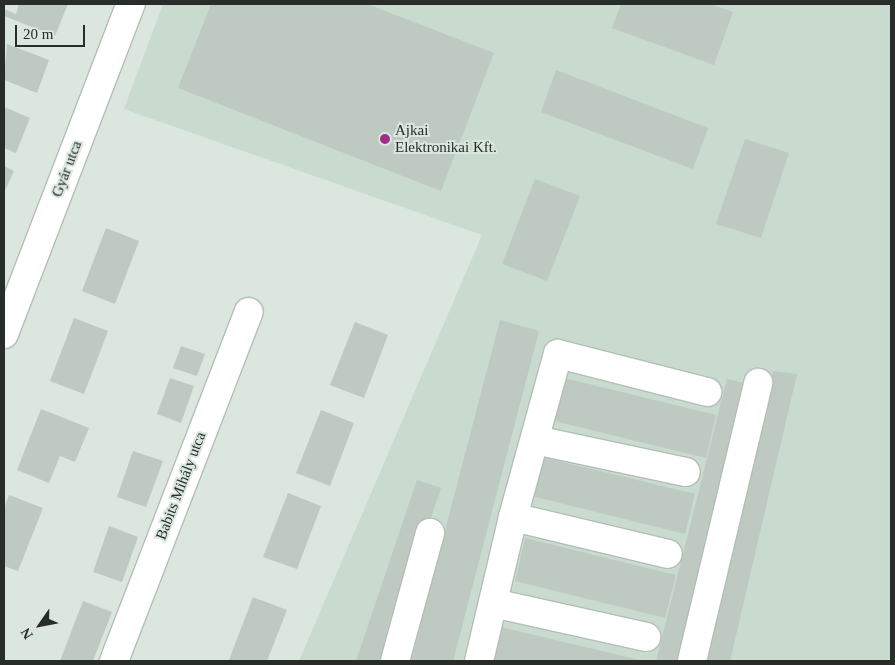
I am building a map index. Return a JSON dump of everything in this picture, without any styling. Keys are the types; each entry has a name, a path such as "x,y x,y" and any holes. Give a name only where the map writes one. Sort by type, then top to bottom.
{"street":[{"name":"Gyár utca","path":"4,334 131,4"},
{"name":"Babits Mihály utca","path":"114,661 248,312"},
{"path":"479,661 513,517 558,354 707,392"},
{"path":"692,661 758,383"},
{"path":"535,440 686,472"},
{"path":"513,517 668,554"},
{"path":"395,661 430,533"},
{"path":"493,602 646,638"}],"shaded area":[{"path":"163,4 891,4 891,661 299,661 482,235 124,109"}],"building":[{"path":"19,4 68,4 55,36 4,16 4,9 16,14"},
{"name":"Ajkai Elektronikai Kft.","path":"211,4 367,4 494,53 441,191 178,88"},
{"path":"621,4 710,4 733,12 714,65 612,28"},
{"path":"7,44 49,60 37,93 4,80"},
{"path":"556,70 708,128 693,169 541,112"},
{"path":"4,107 30,118 16,153 4,148"},
{"path":"745,139 789,153 761,238 716,224"},
{"path":"4,166 14,171 4,193"},
{"path":"535,179 580,196 547,281 502,264"},
{"path":"106,228 139,241 115,304 82,291"},
{"path":"74,318 108,331 84,394 50,381"},
{"path":"500,320 539,331 453,661 411,661"},
{"path":"355,322 388,335 364,398 330,385"},
{"path":"181,346 205,354 197,376 173,368"},
{"path":"773,371 797,374 730,661 705,661"},
{"path":"560,377 716,415 706,458 550,420"},
{"path":"170,378 194,386 181,423 157,414"},
{"path":"727,379 749,384 681,661 656,661"},
{"path":"41,409 89,428 75,462 60,456 49,483 17,470"},
{"path":"321,410 354,423 330,486 296,473"},
{"path":"133,451 163,461 146,507 117,497"},
{"path":"542,457 695,494 685,534 532,496"},
{"path":"417,480 441,488 383,661 356,661"},
{"path":"288,493 321,506 297,569 263,557"},
{"path":"9,495 43,508 18,571 4,566 4,509"},
{"path":"109,526 138,537 122,582 93,572"},
{"path":"525,538 676,575 665,618 515,581"},
{"path":"253,597 287,610 267,661 229,660"},
{"path":"83,601 112,612 93,661 60,661"},
{"path":"501,627 644,661 493,661"}],"place":[{"name":"Ajkai Elektronikai Kft.","path":"385,139"}]}
